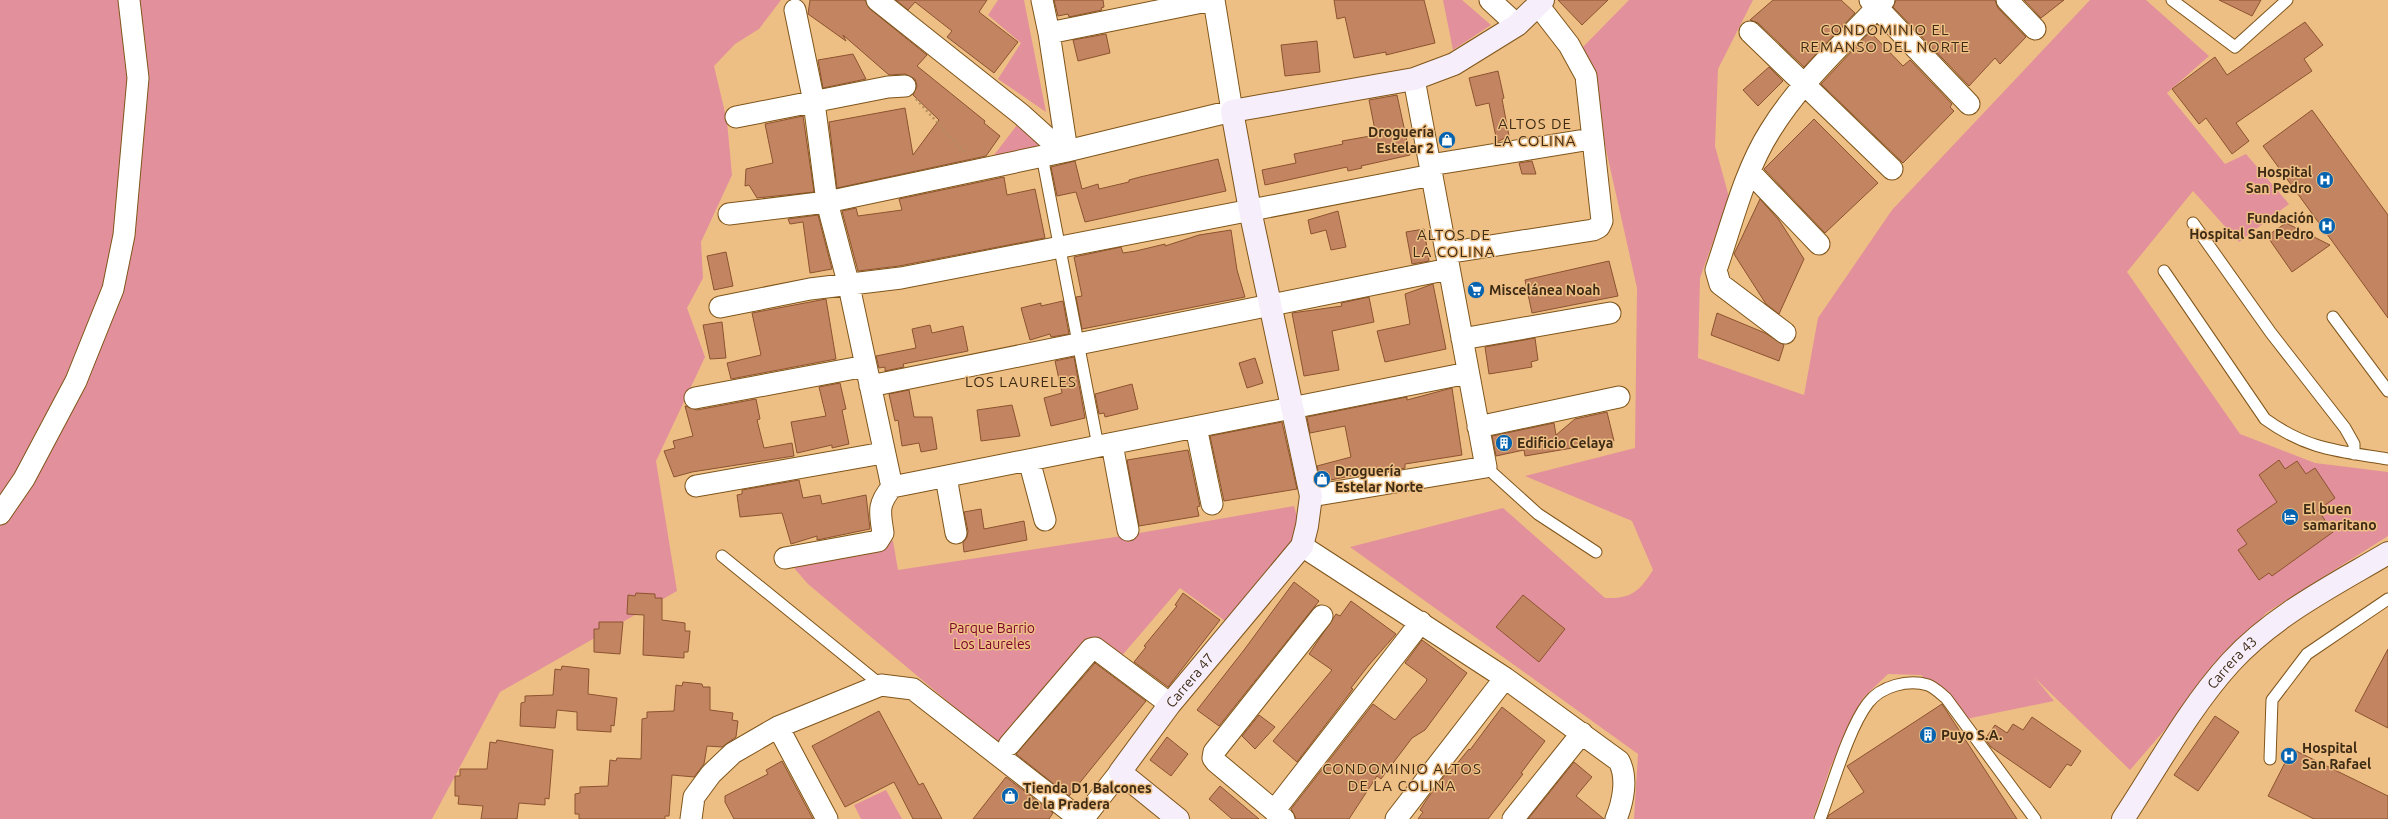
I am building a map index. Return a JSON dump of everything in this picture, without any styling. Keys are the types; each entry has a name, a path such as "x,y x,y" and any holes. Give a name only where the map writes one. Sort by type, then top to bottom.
{"street":[{"path":"0,514 24,479 76,381 113,289 124,234 138,78 130,0"},
{"path":"876,0 1022,115 1065,152"},
{"path":"1042,0 1049,32 1065,152"},
{"path":"1049,32 1213,0 1250,210 1311,496 1302,546 1505,678 1619,761 1622,768 1621,806 1616,819"},
{"path":"1490,0 1517,25"},
{"path":"2007,0 2035,29"},
{"path":"729,214 827,202 1065,152 1232,111 1414,79 1454,64 1517,25 1541,2 1569,45 1586,76 1591,139 1602,221 1599,227 1593,230 1448,261 1270,305 1079,345 870,386"},
{"path":"1785,333 1720,284 1716,270 1750,172 1770,131 1805,84 1877,2 1969,104"},
{"path":"795,10 814,102 827,202 849,286 883,453 892,487"},
{"path":"1750,32 1892,170"},
{"path":"1311,496 1486,467 1414,79"},
{"path":"736,117 888,86 904,86"},
{"path":"720,307 810,289 849,286 901,278 1060,248 1250,210 1431,170 1591,139"},
{"path":"1750,172 1819,244"},
{"path":"1462,339 1610,313"},
{"path":"695,398 866,366"},
{"path":"785,558 878,541 883,533 880,509 882,499 892,487 1468,372"},
{"path":"1478,427 1619,397"},
{"path":"1196,427 1212,504"},
{"path":"1105,445 1128,530"},
{"path":"696,486 883,453"},
{"path":"1029,460 1044,520"},
{"path":"946,477 956,533"},
{"name":"Carrera 47","path":"1083,819 1170,704 1302,546"},
{"name":"Carrera 43","path":"2123,819 2206,692 2232,661 2266,630 2307,601 2388,553"},
{"path":"1322,616 1214,752 1213,758 1216,762 1279,815 1421,622"},
{"path":"1009,746 1091,648 1095,648 1170,704"},
{"path":"1396,819 1505,678"},
{"path":"690,819 694,797 711,774 734,752 778,727 880,685 913,689 1080,819"},
{"path":"778,727 827,819"},
{"path":"1513,819 1582,733"},
{"path":"1120,772 1178,819"}],"lane":[{"path":"2172,0 2235,46 2287,0"},
{"path":"1042,156 1079,345 1105,445"},
{"path":"2193,223 2272,333 2345,428 2354,444 2354,454"},
{"path":"2164,271 2265,419 2286,434 2323,449 2388,459"},
{"path":"2333,317 2388,391"},
{"path":"1486,467 1538,514 1596,552"},
{"path":"722,556 880,685"},
{"path":"2270,759 2272,700 2307,654 2388,599"},
{"path":"1820,819 1853,732 1868,703 1886,689 1908,682 1930,686 1946,698 2035,819"}],"path":[{"path":"904,86 966,154"}],"green space":[{"path":"0,0 781,0 759,29 735,44 714,66 727,121 732,175 701,242 703,278 687,308 705,357 656,461 677,591 500,692 432,819 0,819"},
{"path":"998,0 1024,0 1046,112 998,79 1021,43 988,15"},
{"path":"1443,0 1462,0 1491,25 1453,50"},
{"path":"1629,0 1753,0 1718,69 1715,146 1729,197 1700,278 1698,358 1804,395 1818,318 1892,210 2090,0 2146,0 2209,56 2167,93 2225,164 2246,154 2289,204 2239,242 2193,191 2127,272 2240,434 2315,463 2388,472 2388,536 2266,613 2130,770 2035,678 2054,701 1966,719 1921,675 1888,674 1863,698 1830,768 1813,819 1634,819 1638,754 1350,547 1503,508 1605,598 1622,597 1634,593 1639,589 1653,570 1632,521 1525,476 1635,448 1637,288 1583,47"},
{"path":"1017,125 1051,147 991,159"},
{"name":"Parque Barrio Los Laureles","path":"1294,506 1300,526 1292,542 1228,623 1180,588 1119,659 1093,642 1003,748 808,584 788,561 893,541 898,570 1128,535"},
{"path":"886,790 902,819 861,819 854,805"}],"building":[{"path":"810,0 865,0 870,9 927,55 917,66 985,121 984,123 1000,136 986,156 837,188 829,122 905,108 913,155 939,120 913,95 917,86 915,79 905,74 889,75 843,35 846,41 808,14"},
{"path":"896,0 987,0 979,12 1018,42 994,73 947,37 952,31 915,2 908,10"},
{"path":"1054,0 1103,0 1104,7 1101,8 1102,10 1069,17 1068,14 1058,16"},
{"path":"1334,0 1424,0 1435,43 1386,55 1386,52 1354,58 1345,17 1337,19"},
{"path":"1558,0 1608,0 1582,25"},
{"path":"1773,0 1841,0 1855,13 1804,67 1758,23 1750,20"},
{"path":"1896,0 1995,0 1998,8 2026,37 2000,64 1995,58 1969,86 1893,7"},
{"path":"2024,0 2064,0 2041,18"},
{"path":"2219,0 2261,0 2252,16"},
{"path":"2305,22 2323,45 2304,59 2312,71 2236,123 2249,141 2232,154 2206,118 2199,124 2172,89 2215,57 2227,75"},
{"path":"1870,32 1903,66 1910,60 1952,104 1950,107 1954,111 1903,163 1821,84"},
{"path":"1106,34 1110,53 1078,61 1073,40"},
{"path":"1317,41 1320,72 1285,76 1281,45"},
{"path":"853,54 866,79 823,88 818,60"},
{"path":"1769,67 1783,81 1758,106 1743,90"},
{"path":"1498,71 1504,98 1502,99 1509,136 1497,142 1489,103 1476,106 1469,78"},
{"path":"1397,95 1410,155 1361,166 1362,168 1348,171 1347,167 1265,185 1262,170 1296,163 1294,154 1343,144 1342,141 1376,135 1369,100"},
{"name":"Hospital San Pedro","path":"2312,110 2388,215 2388,318 2263,146"},
{"path":"803,116 814,192 757,198 749,185 745,186 746,169 773,163 765,124"},
{"path":"1814,119 1878,183 1825,233 1764,169"},
{"path":"1218,159 1226,191 1085,222 1076,192 1057,196 1051,167 1075,161 1082,189 1098,184 1099,189 1129,182 1129,180 1140,177"},
{"path":"1532,161 1536,174 1522,174 1519,163"},
{"path":"1004,177 1007,195 1035,189 1045,238 899,266 858,271 842,211 856,208 858,216 902,210 899,199"},
{"path":"1760,199 1779,220 1804,259 1779,314 1766,304 1734,254"},
{"path":"1338,211 1346,247 1331,250 1326,230 1311,234 1308,220"},
{"path":"818,215 832,269 810,273 803,222 790,224 788,219"},
{"path":"2286,223 2330,245 2292,272 2267,236"},
{"path":"1424,229 1429,261 1412,264 1406,232"},
{"path":"1231,230 1237,270 1245,297 1082,329 1076,297 1082,296 1074,257 1121,247 1123,253 1136,251 1165,244 1165,246 1199,235"},
{"path":"726,252 733,286 714,290 707,256"},
{"path":"1609,261 1618,296 1532,313 1525,280"},
{"path":"1433,284 1446,349 1385,362 1377,331 1410,324 1405,294"},
{"path":"1369,297 1374,322 1332,331 1339,370 1304,376 1292,313 1342,306 1341,303"},
{"path":"826,299 836,359 731,379 727,363 761,355 752,313"},
{"path":"1063,301 1069,334 1051,337 1050,334 1030,340 1021,308 1041,303 1041,306"},
{"path":"1717,313 1765,333 1784,345 1779,361 1711,335"},
{"path":"722,322 726,358 710,359 703,325"},
{"path":"930,325 932,333 963,326 968,351 903,364 904,367 885,371 885,367 879,368 876,356 916,348 912,329"},
{"path":"1535,338 1538,360 1531,362 1532,367 1489,374 1485,347"},
{"path":"1074,357 1085,418 1051,426 1044,398 1062,393 1055,361"},
{"path":"1255,358 1263,383 1247,388 1239,363"},
{"path":"840,383 846,409 842,410 849,444 832,448 832,445 797,453 791,422 826,416 819,387"},
{"path":"1132,384 1138,409 1105,417 1104,413 1099,414 1095,394"},
{"path":"1452,388 1462,455 1405,464 1405,468 1397,470 1355,477 1355,475 1321,482 1317,466 1351,457 1345,426 1310,433 1307,417 1407,397 1407,400"},
{"path":"909,390 914,417 932,417 937,449 921,452 919,443 902,446 898,420 895,421 889,394"},
{"path":"756,399 760,419 757,420 764,448 792,443 794,456 692,472 674,477 664,451 675,448 673,441 693,436 685,406 697,410"},
{"path":"1012,405 1020,436 981,441 977,410"},
{"path":"1607,412 1614,441 1525,456 1524,450 1496,456 1492,436 1554,423 1556,435 1575,419"},
{"path":"1282,422 1297,489 1224,501 1210,436"},
{"path":"1188,450 1200,506 1197,507 1199,516 1139,526 1127,460"},
{"path":"2279,460 2285,469 2297,461 2306,474 2315,468 2335,498 2318,510 2333,532 2272,576 2269,573 2259,580 2238,550 2247,544 2237,530 2277,502 2259,475"},
{"path":"799,480 803,498 820,495 822,504 866,495 870,529 817,540 817,536 791,544 782,513 740,517 737,495 742,494 742,490"},
{"path":"981,509 984,529 1024,521 1027,540 964,552 963,543 967,537 968,531 964,512"},
{"path":"1294,582 1319,601 1219,726 1197,710 1244,650"},
{"path":"636,593 655,594 655,598 662,598 662,620 685,623 685,631 690,631 688,652 684,652 684,658 643,655 644,615 627,614 628,595 635,596"},
{"path":"1183,593 1220,620 1168,687 1134,662 1146,647 1144,646 1177,606 1175,605"},
{"path":"1523,595 1565,629 1539,662 1496,627"},
{"path":"1351,601 1396,634 1368,666 1351,688 1353,689 1297,762 1273,741 1332,670 1309,654 1336,614 1340,616"},
{"path":"599,622 623,622 620,654 594,652 594,629 599,629"},
{"path":"1422,640 1467,673 1425,730 1412,738 1381,779 1377,776 1349,819 1296,819 1291,809 1373,704 1395,720 1426,682 1427,679 1405,663"},
{"path":"2388,649 2388,728 2355,711"},
{"path":"1095,663 1146,701 1069,796 1016,754"},
{"path":"562,666 589,669 588,694 617,698 614,726 611,725 611,732 577,730 577,712 557,710 555,728 520,726 521,703 525,702 525,696 553,695 555,669 561,670"},
{"path":"683,682 702,684 703,687 710,687 710,710 733,713 732,720 738,721 736,737 722,747 707,746 704,764 694,777 672,775 669,816 665,816 665,819 579,819 579,814 575,814 575,794 580,793 580,787 608,786 610,760 616,761 617,758 641,759 642,719 647,718 647,712 674,711 676,685 682,686"},
{"name":"Puyo S.A.","path":"1942,704 2017,819 1827,819 1829,815 1864,792 1847,766"},
{"path":"1502,707 1545,741 1521,773 1523,774 1488,819 1418,819 1423,812 1420,810 1445,775 1447,776 1469,749 1470,750"},
{"path":"879,711 919,785 923,783 942,819 913,819 894,782 845,807 812,746"},
{"path":"1259,715 1275,727 1255,749 1242,736"},
{"path":"2215,716 2239,732 2198,791 2174,775"},
{"path":"2032,717 2081,751 2071,766 2067,764 2050,788 1991,747 1985,739 1995,725 2007,733 2013,724 2023,730"},
{"path":"1167,737 1188,754 1171,776 1150,760"},
{"path":"497,740 553,750 549,799 545,798 545,805 519,803 517,819 481,819 483,806 458,804 459,796 455,796 455,776 460,776 460,769 487,769 490,742 496,743"},
{"path":"2292,749 2388,796 2388,819 2314,819 2268,796"},
{"path":"782,761 813,819 734,819 725,802 725,796 768,774 766,770"},
{"path":"1574,762 1592,777 1576,796 1604,819 1528,819"},
{"name":"Tienda D1 Balcones de la Pradera","path":"1006,777 1053,813 1049,819 973,819"},
{"path":"1220,786 1259,819 1232,819 1209,799"}],"place":[{"name":"Droguería Estelar 2","path":"1447,140"},
{"name":"Hospital San Pedro","path":"2325,180"},
{"name":"Fundación Hospital San Pedro","path":"2327,226"},
{"name":"Miscelánea Noah","path":"1476,290"},
{"name":"Edificio Celaya","path":"1504,443"},
{"name":"Droguería Estelar Norte","path":"1322,479"},
{"name":"El buen samaritano","path":"2290,517"},
{"name":"Puyo S.A.","path":"1928,735"},
{"name":"Hospital San Rafael","path":"2289,756"},
{"name":"Tienda D1 Balcones de la Pradera","path":"1010,796"}],"district":[{"name":"CONDOMINIO EL REMANSO DEL NORTE","path":"1885,38"},
{"name":"ALTOS DE LA COLINA","path":"1535,132"},
{"name":"ALTOS DE LA COLINA","path":"1454,242"},
{"name":"LOS LAURELES","path":"1021,381"},
{"name":"CONDOMINIO ALTOS DE LA COLINA","path":"1402,776"}]}
